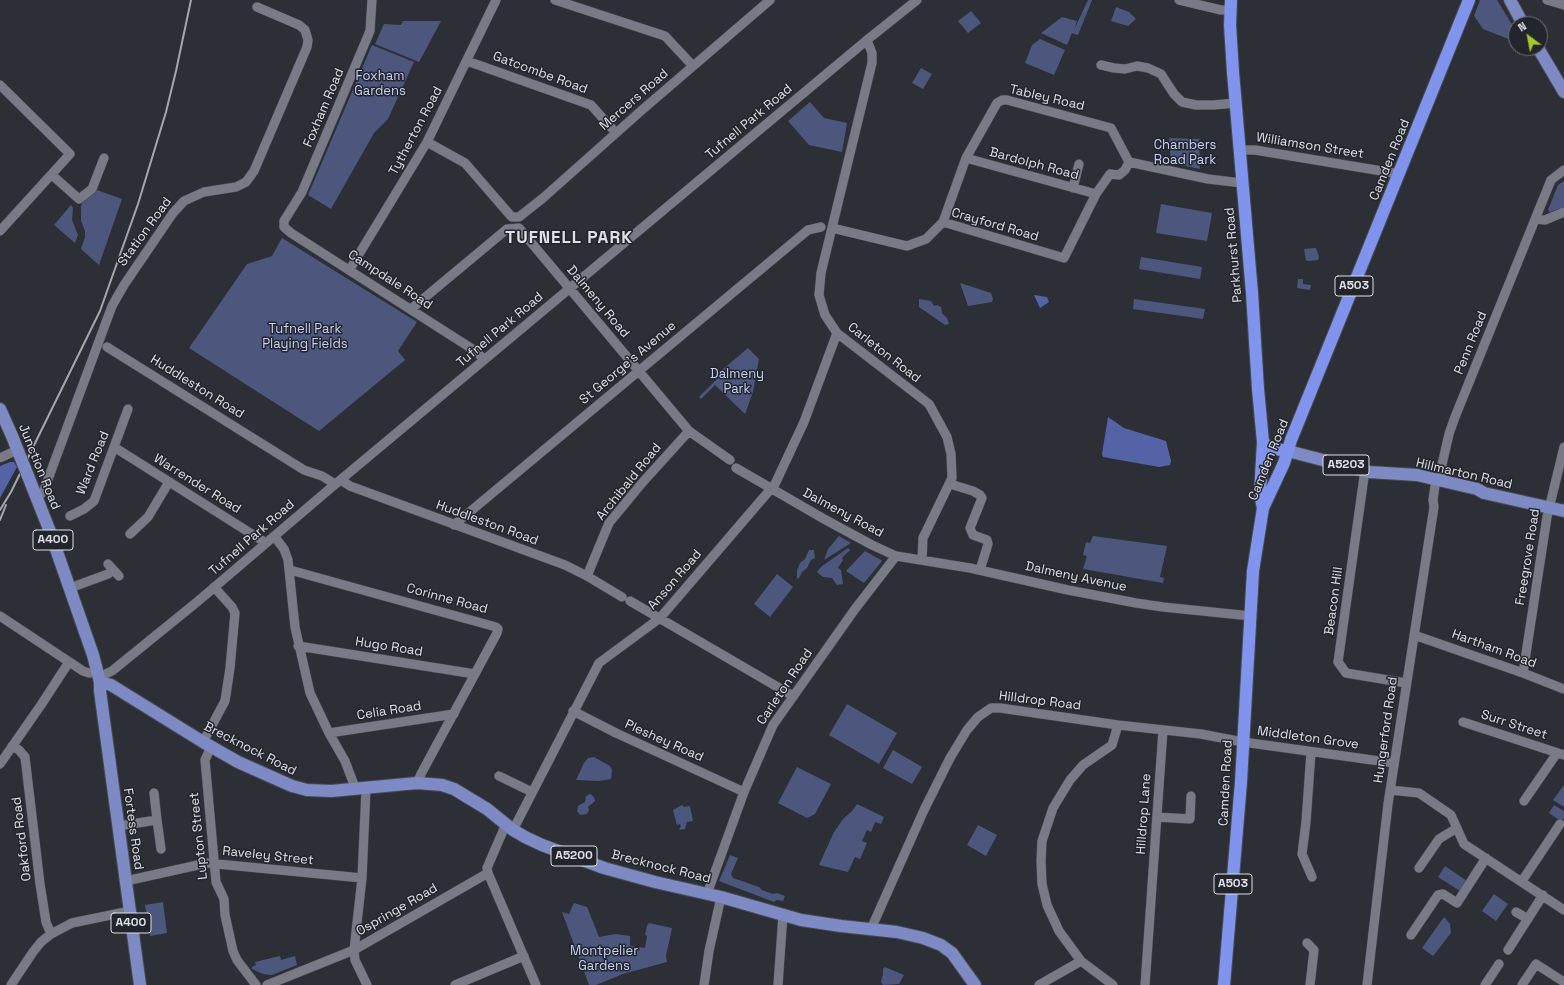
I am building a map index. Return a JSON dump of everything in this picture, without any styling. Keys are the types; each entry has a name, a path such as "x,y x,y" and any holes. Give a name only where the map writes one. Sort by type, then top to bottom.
{"highway":[{"name":"Camden Road","path":"1224,985 1239,816 1253,570 1264,508 1469,0"},
{"name":"Parkhurst Road","path":"1231,5 1231,48 1235,103 1263,442 1260,494 1264,508"},
{"path":"1263,442 1269,448 1288,451"}],"main road":[{"path":"1510,0 1519,16"},
{"path":"1543,56 1563,89"},
{"name":"Junction Road","path":"0,409 37,498 70,588 99,677"},
{"name":"Hillmarton Road","path":"1288,451 1365,470 1404,475 1412,474 1477,489 1484,493 1564,510"},
{"name":"Brecknock Road","path":"99,677 238,762 297,788 307,790 361,789 418,783 442,785 454,789 487,809 510,827 542,845 604,868 655,882 721,897 812,922 914,935 941,945 957,959 975,985"},
{"name":"Fortess Road","path":"99,677 140,985"}],"street":[{"name":"Foxham Road","path":"284,221 302,192 370,31 372,0"},
{"name":"Tytherton Road","path":"350,269 427,142 496,0"},
{"path":"555,0 665,36 693,66"},
{"name":"Mercers Road","path":"427,142 465,163 510,215 516,217 523,215 770,0"},
{"name":"Tufnell Park Road","path":"99,677 112,671 214,587 867,40 917,0"},
{"path":"1179,0 1221,10 1231,5"},
{"path":"1547,0 1564,6"},
{"name":"Station Road","path":"37,498 44,490 109,313 124,285 173,213 184,201 204,192 236,187 246,182 254,171 307,47 308,40 305,30 299,25 257,7"},
{"name":"Carleton Road","path":"867,40 872,53 872,63 821,272 819,294 825,315 837,333 929,404 947,437 951,454 952,478 923,538 922,560"},
{"name":"Gatcombe Road","path":"467,61 591,105 616,133"},
{"path":"1100,65 1114,68 1137,66 1148,68 1160,74 1174,94 1182,102 1196,105 1214,106 1235,103"},
{"path":"0,85 70,154 0,231"},
{"name":"Tabley Road","path":"943,222 966,158 998,104 1002,100 1007,100 1111,128 1129,162"},
{"name":"Williamson Street","path":"1239,150 1262,151 1400,174"},
{"path":"52,175 79,198 92,189 104,158"},
{"name":"Bardolph Road","path":"966,158 1096,194"},
{"path":"1096,194 1110,174 1119,175 1125,170 1129,162 1208,179 1242,183"},
{"path":"1073,188 1079,164"},
{"name":"Penn Road","path":"1439,480 1451,429 1535,218 1551,180 1564,170"},
{"name":"Crayford Road","path":"832,228 907,246 926,240 943,222 1064,258 1096,194"},
{"path":"1535,218 1545,220 1564,212"},
{"name":"Campdale Road","path":"284,221 284,227 291,233 411,308 477,352 484,360"},
{"name":"Dalmeny Road","path":"411,308 507,229 516,227 522,230 689,431 730,460"},
{"name":"St George's Avenue","path":"454,525 808,230 822,228"},
{"name":"Anson Road","path":"510,827 532,792 599,663 660,618 775,484 804,422 837,333"},
{"name":"Huddleston Road","path":"107,347 304,470 565,565 587,576 793,696"},
{"name":"Ward Road","path":"70,516 94,502 128,409"},
{"name":"Archibald Road","path":"587,576 604,532 612,519 689,431"},
{"name":"Warrender Road","path":"114,447 266,543"},
{"name":"Freegrove Road","path":"1523,673 1549,507 1564,447"},
{"path":"0,458 17,450"},
{"name":"Dalmeny Road","path":"736,468 872,545 896,556"},
{"name":"Beacon Hill","path":"1365,470 1338,662 1346,673 1406,683"},
{"name":"Hungerford Road","path":"1367,985 1390,790 1434,507 1433,500 1439,480"},
{"path":"130,534 148,517 169,482"},
{"path":"950,484 976,493 982,498 981,505 970,528 973,535 987,540 988,544 980,570"},
{"path":"274,536 286,554 290,570 298,646 310,693 329,733 361,789 362,878 354,950 355,960 367,985"},
{"name":"Carleton Road","path":"707,894 744,792 773,725 855,609 896,556"},
{"name":"Dalmeny Avenue","path":"896,556 980,570 1136,603 1251,616"},
{"path":"70,588 108,574 113,570"},
{"name":"Corinne Road","path":"290,570 496,626 498,629 421,774 418,783"},
{"name":"Lupton Street","path":"214,587 232,607 234,613 230,668 225,701 207,744 205,760 215,863 214,872 216,882 224,899 229,938 237,960 256,985"},
{"path":"0,616 69,662 89,674 99,677"},
{"name":"Hartham Road","path":"1414,635 1564,689"},
{"name":"Hugo Road","path":"298,646 475,674"},
{"path":"0,764 69,662"},
{"name":"Hilldrop Road","path":"871,929 924,810 950,758 967,730 984,712 992,708 1000,708 1118,725 1201,734 1243,742"},
{"name":"Pleshey Road","path":"573,712 744,792"},
{"name":"Celia Road","path":"329,733 454,714"},
{"name":"Surr Street","path":"1463,722 1561,754 1524,801"},
{"path":"1114,985 1081,960 1059,931 1047,905 1041,876 1042,841 1053,808 1070,780 1083,765 1112,745 1118,725"},
{"name":"Hilldrop Lane","path":"1145,985 1163,730"},
{"name":"Middleton Grove","path":"1243,742 1394,763"},
{"name":"Oakford Road","path":"12,746 19,750 25,758 40,884 46,922 51,934"},
{"path":"1311,752 1302,854 1312,877"},
{"path":"499,776 532,792"},
{"path":"1390,790 1419,793 1451,815 1464,844 1564,910"},
{"path":"154,793 161,849"},
{"path":"1157,816 1190,819 1191,796"},
{"path":"118,826 157,820"},
{"path":"1522,881 1560,824"},
{"path":"510,827 487,868 536,985"},
{"path":"1419,868 1439,839 1457,828"},
{"path":"1410,935 1438,895 1443,894 1457,903 1486,858"},
{"name":"Raveley Street","path":"126,881 202,864 215,863 362,878"},
{"name":"Ospringe Road","path":"268,985 354,950 488,873"},
{"path":"1508,950 1543,895"},
{"path":"704,985 709,951 721,897"},
{"path":"11,985 33,952 41,942 51,934 72,923 130,911"},
{"path":"1516,912 1528,920"},
{"path":"778,985 783,915"},
{"path":"1307,943 1314,950 1310,985"},
{"path":"455,985 524,956"},
{"path":"1039,985 1081,960"},
{"path":"1485,985 1499,964"},
{"path":"1522,985 1536,964 1564,982"}],"green space":[{"path":"1088,0 1092,0 1078,35 1072,33 1067,45 1041,33 1062,17 1077,21 1074,30"},
{"path":"1480,0 1497,0 1508,18 1508,39 1483,29 1474,16"},
{"path":"1116,7 1129,12 1136,19 1128,26 1111,21"},
{"path":"971,11 981,23 968,33 958,21"},
{"path":"403,21 441,21 419,62 375,44 384,24 401,25"},
{"path":"1040,39 1065,50 1054,75 1025,63 1032,45"},
{"name":"Foxham Gardens","path":"372,45 414,62 388,119 374,133 331,209 308,195"},
{"path":"921,68 932,74 923,89 912,83"},
{"path":"810,102 824,118 847,123 842,152 809,145 788,121"},
{"name":"Chambers Road Park","path":"1169,138 1199,139 1200,169 1171,163"},
{"path":"1564,181 1564,207 1550,212 1548,210 1558,185"},
{"path":"97,190 122,199 99,265 81,249 85,237 85,231 81,221 82,202"},
{"path":"1161,204 1212,213 1207,241 1156,233"},
{"path":"71,205 73,208 72,220 78,235 75,243 54,225"},
{"name":"Tufnell Park Playing Fields","path":"282,238 417,322 398,351 405,360 319,431 189,348 247,264 272,256"},
{"path":"1316,248 1319,257 1318,260 1306,260 1304,249"},
{"path":"1141,257 1202,267 1200,279 1139,269"},
{"path":"1298,279 1303,279 1303,284 1311,285 1310,290 1297,288"},
{"path":"960,283 991,293 993,299 992,302 968,306"},
{"path":"919,299 931,301 934,306 937,305 941,307 942,313 947,318 949,324 945,325 919,307"},
{"path":"1134,299 1205,309 1203,319 1133,309"},
{"name":"Dalmeny Park","path":"748,348 759,359 753,392 745,414 715,385 701,399 699,397 718,378 716,375"},
{"path":"839,536 851,543 824,560 828,549"},
{"path":"1093,536 1167,546 1160,577 1164,578 1163,583 1083,569 1087,556 1083,555 1086,542 1090,543"},
{"path":"848,548 850,550 842,558 843,560 838,568 841,570 843,584 837,585 832,578 823,577 817,572 822,566"},
{"path":"809,550 814,550 815,558 811,560 807,568 797,579 797,570 800,563 805,559"},
{"path":"865,551 882,561 864,583 846,571"},
{"path":"777,574 793,587 770,617 754,604"},
{"path":"847,704 897,733 879,764 829,735"},
{"path":"893,750 922,767 912,784 883,768"},
{"path":"594,757 610,766 612,770 611,779 599,781 576,780 584,763 588,758"},
{"path":"797,767 831,784 815,814 807,818 778,803"},
{"path":"1564,785 1564,807 1553,800"},
{"path":"590,794 594,797 595,801 588,807 589,810 587,814 580,815 577,811 578,806 585,802 586,796"},
{"path":"857,804 884,817 881,824 875,822 871,832 867,830 862,841 867,843 860,859 855,857 848,872 819,865 834,832 843,819"},
{"path":"682,805 684,807 690,806 693,821 687,822 685,829 679,830 681,826 680,824 677,825 673,810"},
{"path":"1554,805 1564,811 1564,818 1562,822 1549,813"},
{"path":"978,825 997,835 986,856 967,845"},
{"path":"730,855 738,858 731,874 733,878 759,887 762,890 773,894 777,893 785,896 783,901 777,900 774,902 719,881"},
{"path":"1445,866 1467,881 1460,891 1438,877"},
{"path":"1494,894 1508,904 1496,921 1482,911"},
{"path":"163,902 167,933 150,936 145,905"},
{"name":"Montpelier Gardens","path":"574,903 587,907 599,937 615,934 630,936 630,946 645,948 647,936 645,935 649,923 672,928 666,956 667,962 623,974 596,985 589,985 562,912 569,914"},
{"path":"1444,917 1450,924 1451,933 1433,956 1422,948"},
{"path":"280,956 281,960 295,956 297,965 272,975 263,974 252,969 252,967 256,965 255,962"},
{"path":"885,967 904,975 899,984 883,985 881,982 883,969"}],"shaded area":[{"path":"1034,295 1047,297 1049,302 1040,308"},
{"path":"1108,417 1124,428 1166,441 1171,461 1170,465 1159,467 1103,457 1102,454"},
{"path":"14,462 17,467 0,498 0,466"}],"railway":[{"path":"0,510 11,492 100,311 138,204 166,112 191,0"},
{"path":"0,520 6,505"}],"district":[{"name":"TUFNELL PARK","path":"569,238"}]}
